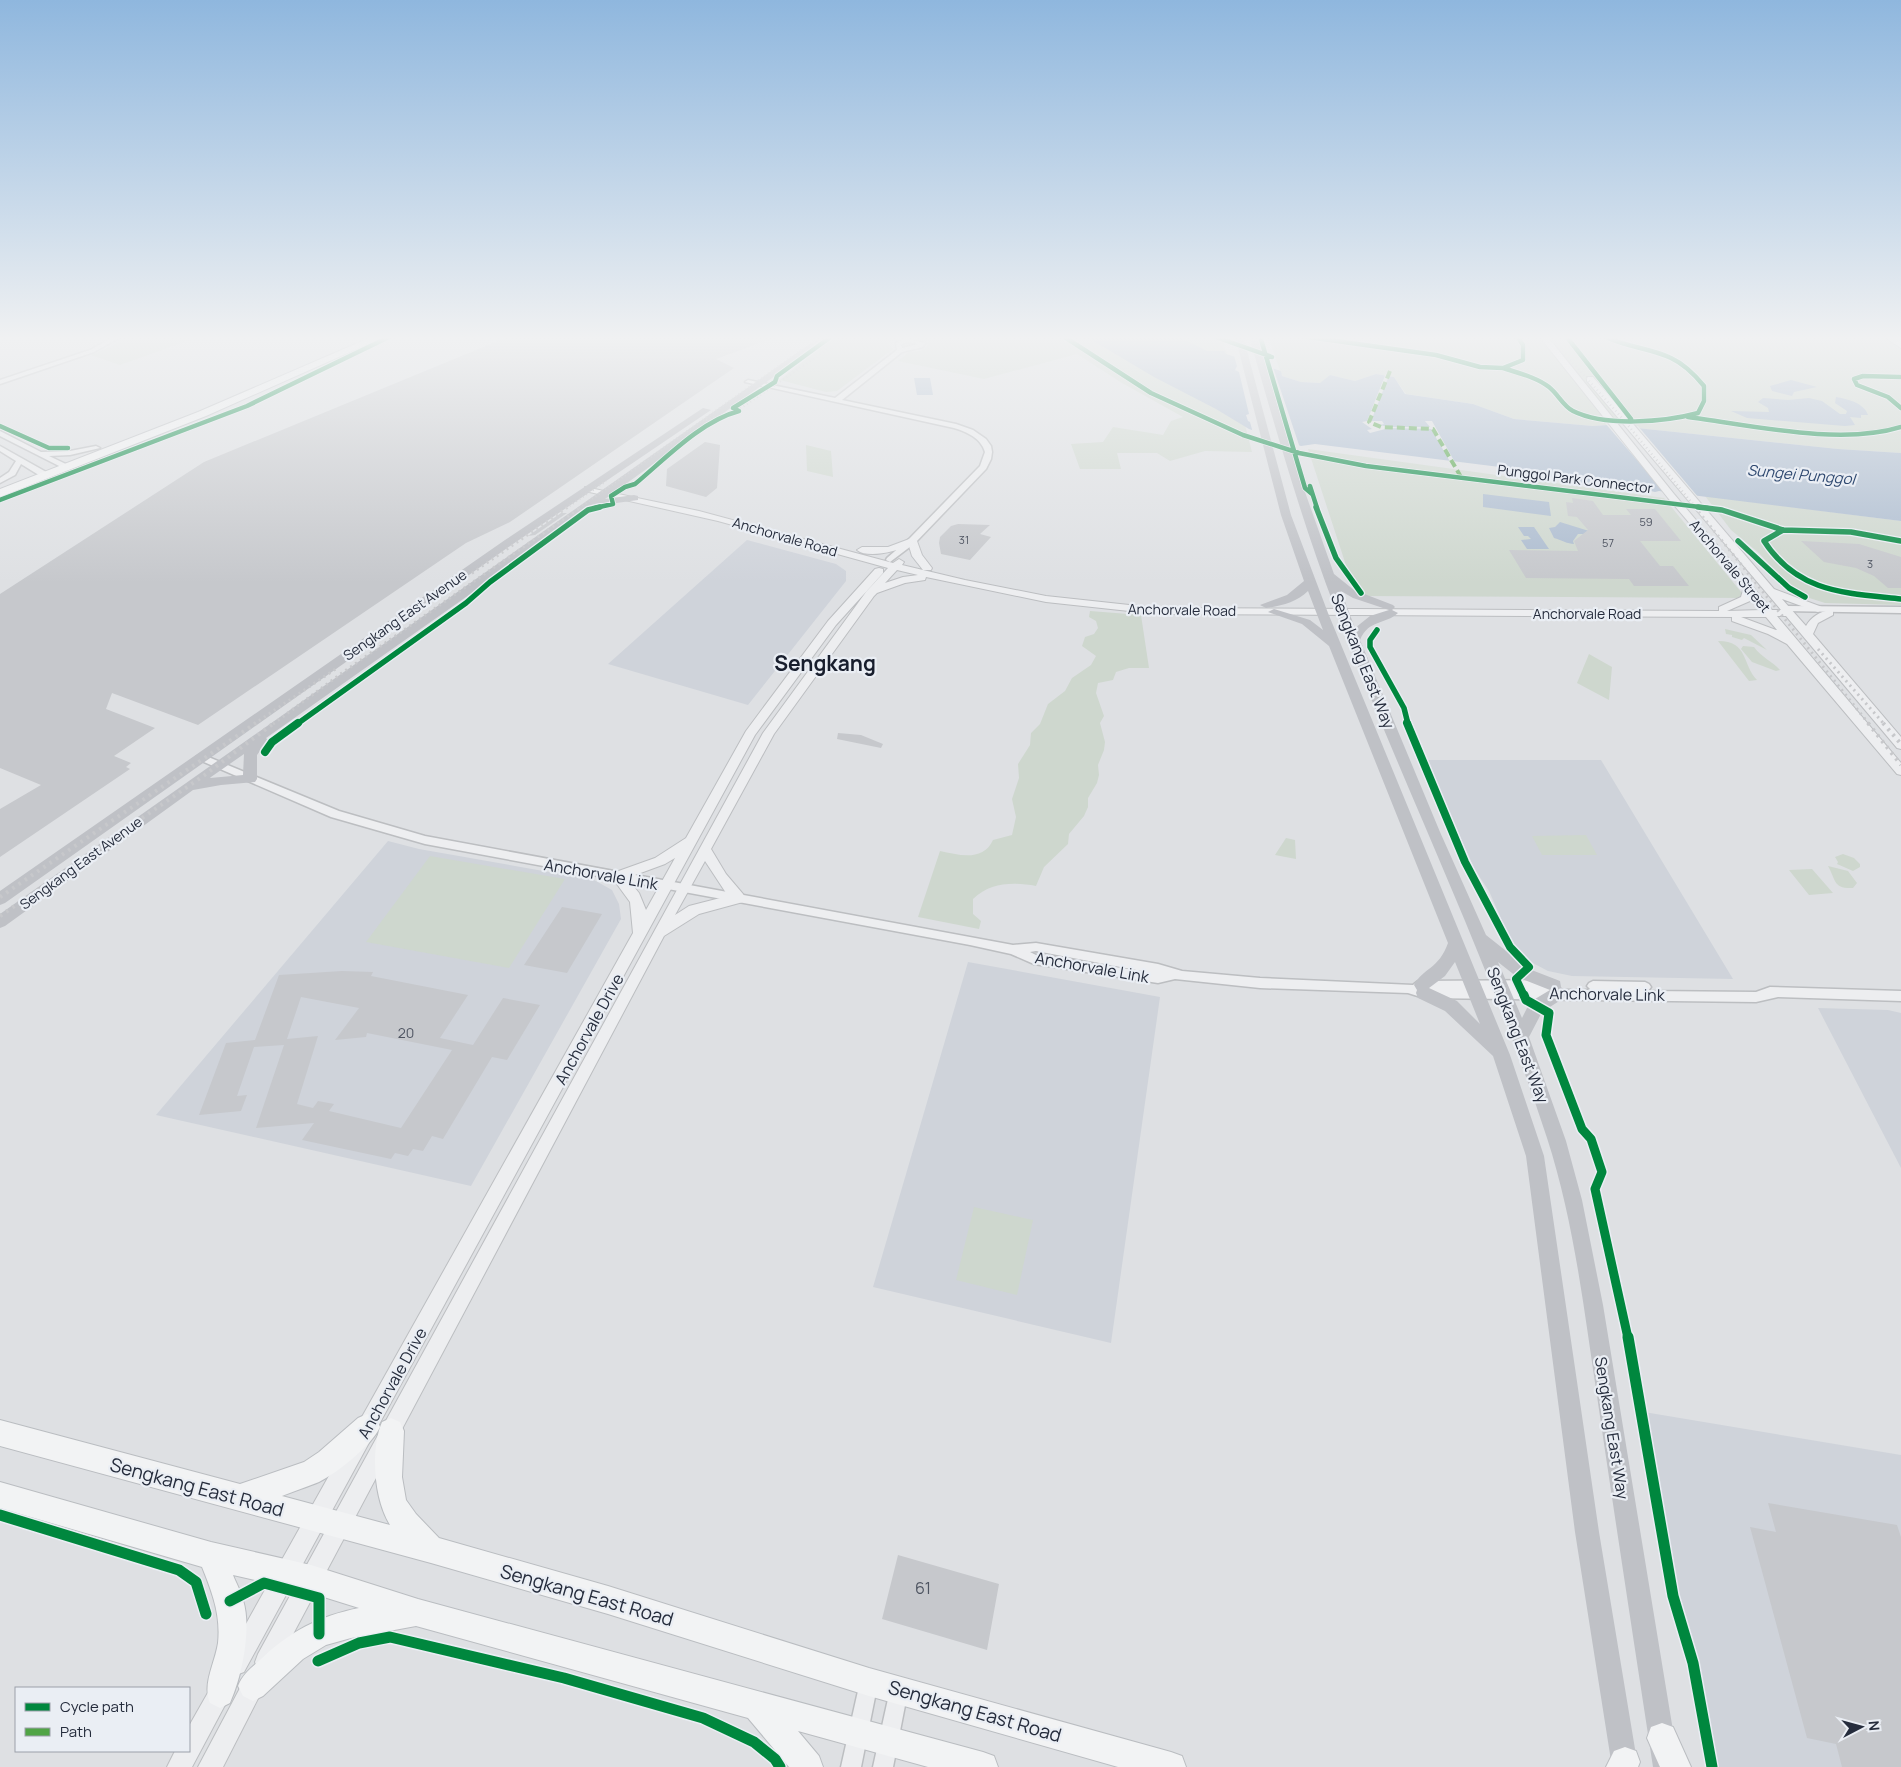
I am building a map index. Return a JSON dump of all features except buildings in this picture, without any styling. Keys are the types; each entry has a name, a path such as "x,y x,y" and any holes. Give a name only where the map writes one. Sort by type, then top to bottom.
{"main road":[{"path":"61,465 96,448 173,418"},
{"path":"0,493 61,465 190,418"},
{"name":"Sengkang East Avenue","path":"0,899 200,757 591,486 693,418"},
{"name":"Sengkang East Avenue","path":"0,922 179,792 711,418"},
{"name":"Sengkang East Way","path":"1260,418 1286,515 1310,581 1501,1055 1520,1106 1535,1156 1587,1532 1624,1765"},
{"name":"Sengkang East Way","path":"1278,418 1294,475 1341,610 1502,989 1557,1141 1573,1200 1593,1305 1666,1767"},
{"path":"0,483 41,473"},
{"path":"584,508 634,495 631,485 634,473"},
{"path":"1328,573 1340,587 1355,597 1391,610"},
{"path":"1270,608 1300,594 1310,581"},
{"path":"1270,608 1306,622 1323,633 1335,646"},
{"path":"1354,640 1357,632 1368,623 1391,610"},
{"path":"179,792 207,782 250,779 250,755 275,726"},
{"path":"1479,937 1523,973 1556,989 1536,1007 1520,1037"},
{"path":"1456,942 1451,957 1443,971 1418,988 1450,1006 1501,1055"},
{"path":"238,1498 311,1472 379,1429 389,1471 391,1496 401,1518 431,1549"},
{"name":"Sengkang East Road","path":"0,1433 328,1523 431,1549 608,1600 869,1682 1171,1767"},
{"path":"0,1495 211,1556 299,1576 418,1613 857,1732 885,1754 983,1767"},
{"path":"211,1556 230,1601 232,1642 220,1693"},
{"path":"254,1686 294,1648 319,1634 354,1623 418,1613"},
{"path":"756,1704 808,1767"},
{"path":"1662,1738 1676,1767"}],"street":[{"path":"892,564 983,467 990,453 986,444 969,430 920,418"},
{"name":"Anchorvale Street","path":"1609,418 1694,524 1749,587 1796,648 1901,771"},
{"name":"Anchorvale Street","path":"1623,418 1712,525 1808,633 1901,745"},
{"path":"0,433 61,465"},
{"path":"0,448 41,473"},
{"path":"40,454 63,454 96,448"},
{"path":"0,483 12,473 19,461"},
{"name":"Anchorvale Road","path":"591,486 862,550 892,564 936,578 1038,597 1124,609 1270,608"},
{"name":"Anchorvale Road","path":"634,495 851,556 892,564 927,568 1046,591 1116,601 1321,610 1788,611"},
{"path":"862,550 888,550 912,541"},
{"path":"912,541 916,556 927,568"},
{"path":"851,556 862,569 865,593 903,580 936,578"},
{"name":"Anchorvale Drive","path":"649,936 668,886 750,734 832,623 865,593 892,564"},
{"path":"1720,612 1746,599 1749,587"},
{"path":"1768,588 1794,601 1818,609"},
{"name":"Anchorvale Drive","path":"299,1576 649,936 684,888 769,733 865,593"},
{"path":"1788,611 1818,609 1901,610"},
{"path":"1788,611 1901,616"},
{"path":"1720,612 1772,632 1796,648"},
{"path":"1808,633 1814,621 1829,613"},
{"name":"Anchorvale Link","path":"200,757 250,779 372,827 426,840 1013,950 1034,959 1158,978 1172,975 1260,983 1418,988 1556,989 1756,997 1776,993 1901,996"},
{"path":"693,839 660,861 618,876 637,898 640,913 649,936 694,910 738,898 720,877 705,850"},
{"path":"210,1767 254,1686 299,1576"},
{"path":"190,1746 220,1693 299,1576"},
{"path":"851,1767 869,1682"},
{"path":"885,1754 899,1690"},
{"path":"179,1767 187,1752"}],"shaded area":[{"path":"1179,418 1243,418 1252,452 1205,451 1170,461 1157,453 1117,453 1121,469 1080,469 1071,444 1103,442 1113,427 1163,435 1171,421"},
{"path":"1513,418 1901,418 1901,453 1838,449 1608,425 1593,426"},
{"path":"806,445 831,451 833,477 807,471"},
{"path":"1308,449 1664,498 1746,598 1356,596"},
{"path":"1705,496 1901,521 1901,605 1825,603 1797,594 1759,553 1731,530"},
{"path":"747,540 836,564 846,571 846,581 748,705 608,664"},
{"path":"1090,611 1141,615 1149,668 1129,668 1116,672 1113,680 1098,683 1096,693 1104,716 1100,723 1105,742 1098,765 1099,775 1097,783 1088,798 1088,807 1084,816 1069,834 1068,844 1044,867 1036,886 1011,884 995,886 980,893 973,899 973,914 981,921 979,929 918,917 940,851 962,855 977,854 989,847 993,840 1012,835 1016,817 1012,799 1019,778 1018,764 1030,745 1031,733 1040,724 1048,704 1065,691 1072,678 1091,665 1096,656 1082,646 1085,637 1094,634 1098,628 1096,621 1089,617"},
{"path":"1725,629 1751,635 1767,650 1744,638 1742,640 1726,634"},
{"path":"1718,641 1728,642 1740,649 1757,680 1749,681"},
{"path":"1743,646 1754,647 1780,670 1776,671 1752,662 1741,649"},
{"path":"1589,654 1612,667 1609,700 1577,683"},
{"path":"1426,760 1601,760 1733,979 1572,976 1548,971 1527,960 1513,946 1489,891 1475,870"},
{"path":"1586,835 1597,855 1542,855 1532,836"},
{"path":"1286,838 1295,840 1296,859 1275,855"},
{"path":"388,841 419,849 594,880 612,890 619,904 621,919 471,1186 156,1115"},
{"path":"1843,854 1854,858 1860,864 1860,867 1853,871 1837,864 1838,862 1835,857"},
{"path":"430,856 565,879 509,968 366,942"},
{"path":"1828,866 1848,871 1857,883 1853,888 1838,885"},
{"path":"1812,869 1833,893 1809,895 1789,870"},
{"path":"968,962 1160,997 1111,1343 873,1287"},
{"path":"1818,1008 1888,1010 1901,1013 1901,1168"},
{"path":"974,1207 1033,1220 1017,1295 956,1280"},
{"path":"1644,1412 1901,1455 1901,1767 1715,1767 1697,1663 1675,1594"}],"water":[{"name":"Sungei Punggol","path":"1232,418 1513,418 1593,426 1608,425 1838,449 1901,453 1901,521 1655,492 1618,483 1590,481 1590,486 1568,482 1533,471 1315,444 1301,446 1249,429"},
{"path":"1753,418 1851,418 1855,425 1845,426"},
{"path":"1483,494 1549,502 1551,516 1483,507"},
{"path":"1560,522 1589,531 1584,534 1578,534 1573,541 1574,544 1567,543 1554,538 1549,528 1555,527"},
{"path":"1518,527 1534,527 1549,549 1527,549 1521,540 1531,539 1528,536 1524,536"}],"pier":[{"path":"1247,418 1290,418 1300,448 1253,433"},
{"path":"1368,418 1372,418 1371,421 1382,421 1384,424 1380,425 1388,427 1430,427 1425,421 1432,421 1457,466 1452,465 1431,429 1389,428 1370,433 1367,430 1372,429 1362,422 1367,421"},
{"path":"1605,423 1638,426 1699,498 1666,494"}],"railway":[{"path":"579,508 705,418"},
{"path":"706,420 710,418"},
{"path":"1622,418 1696,508"},
{"path":"566,508 606,481"},
{"path":"462,580 568,507"},
{"path":"273,724 342,673 581,507"},
{"path":"1695,507 1869,724"},
{"path":"1818,649 1884,724"},
{"path":"254,724 337,668"},
{"path":"0,897 256,723"},
{"path":"0,916 206,774 274,723"},
{"path":"1868,723 1901,765"},
{"path":"1883,723 1901,744"}],"marked path":[{"path":"1370,418 1369,422 1381,427 1433,429 1461,477"}],"cycle path":[{"path":"0,500 214,418"},
{"path":"265,752 272,742 466,603 490,582 588,510 613,504 611,496 625,487 635,484 685,441 721,418"},
{"name":"Punggol Park Connector","path":"1203,418 1243,435 1299,453 1366,466 1722,510 1783,530 1851,532 1901,541"},
{"path":"1284,418 1305,488 1312,494"},
{"path":"1603,418 1617,420 1667,418"},
{"path":"1699,418 1831,434 1884,432 1901,427"},
{"path":"0,426 26,436 49,448 68,448"},
{"path":"1310,486 1336,558 1343,571 1361,593"},
{"path":"1783,530 1764,541 1775,558 1789,571 1805,581 1842,592 1901,599"},
{"path":"1738,541 1789,588 1805,597"},
{"path":"1377,630 1370,640 1370,647 1404,708 1404,715 1465,862 1510,947 1529,967 1516,979 1526,1000 1549,1013 1546,1035 1582,1129 1591,1139 1602,1172 1595,1189 1632,1356 1673,1596 1693,1663 1712,1767"},
{"path":"0,1515 179,1570 196,1582 206,1614"},
{"path":"230,1601 264,1583 319,1598 319,1634"},
{"path":"318,1661 359,1643 390,1637 564,1678 703,1718 754,1742 775,1759 780,1767"}],"district":[{"name":"Sengkang","path":"825,664"}]}
